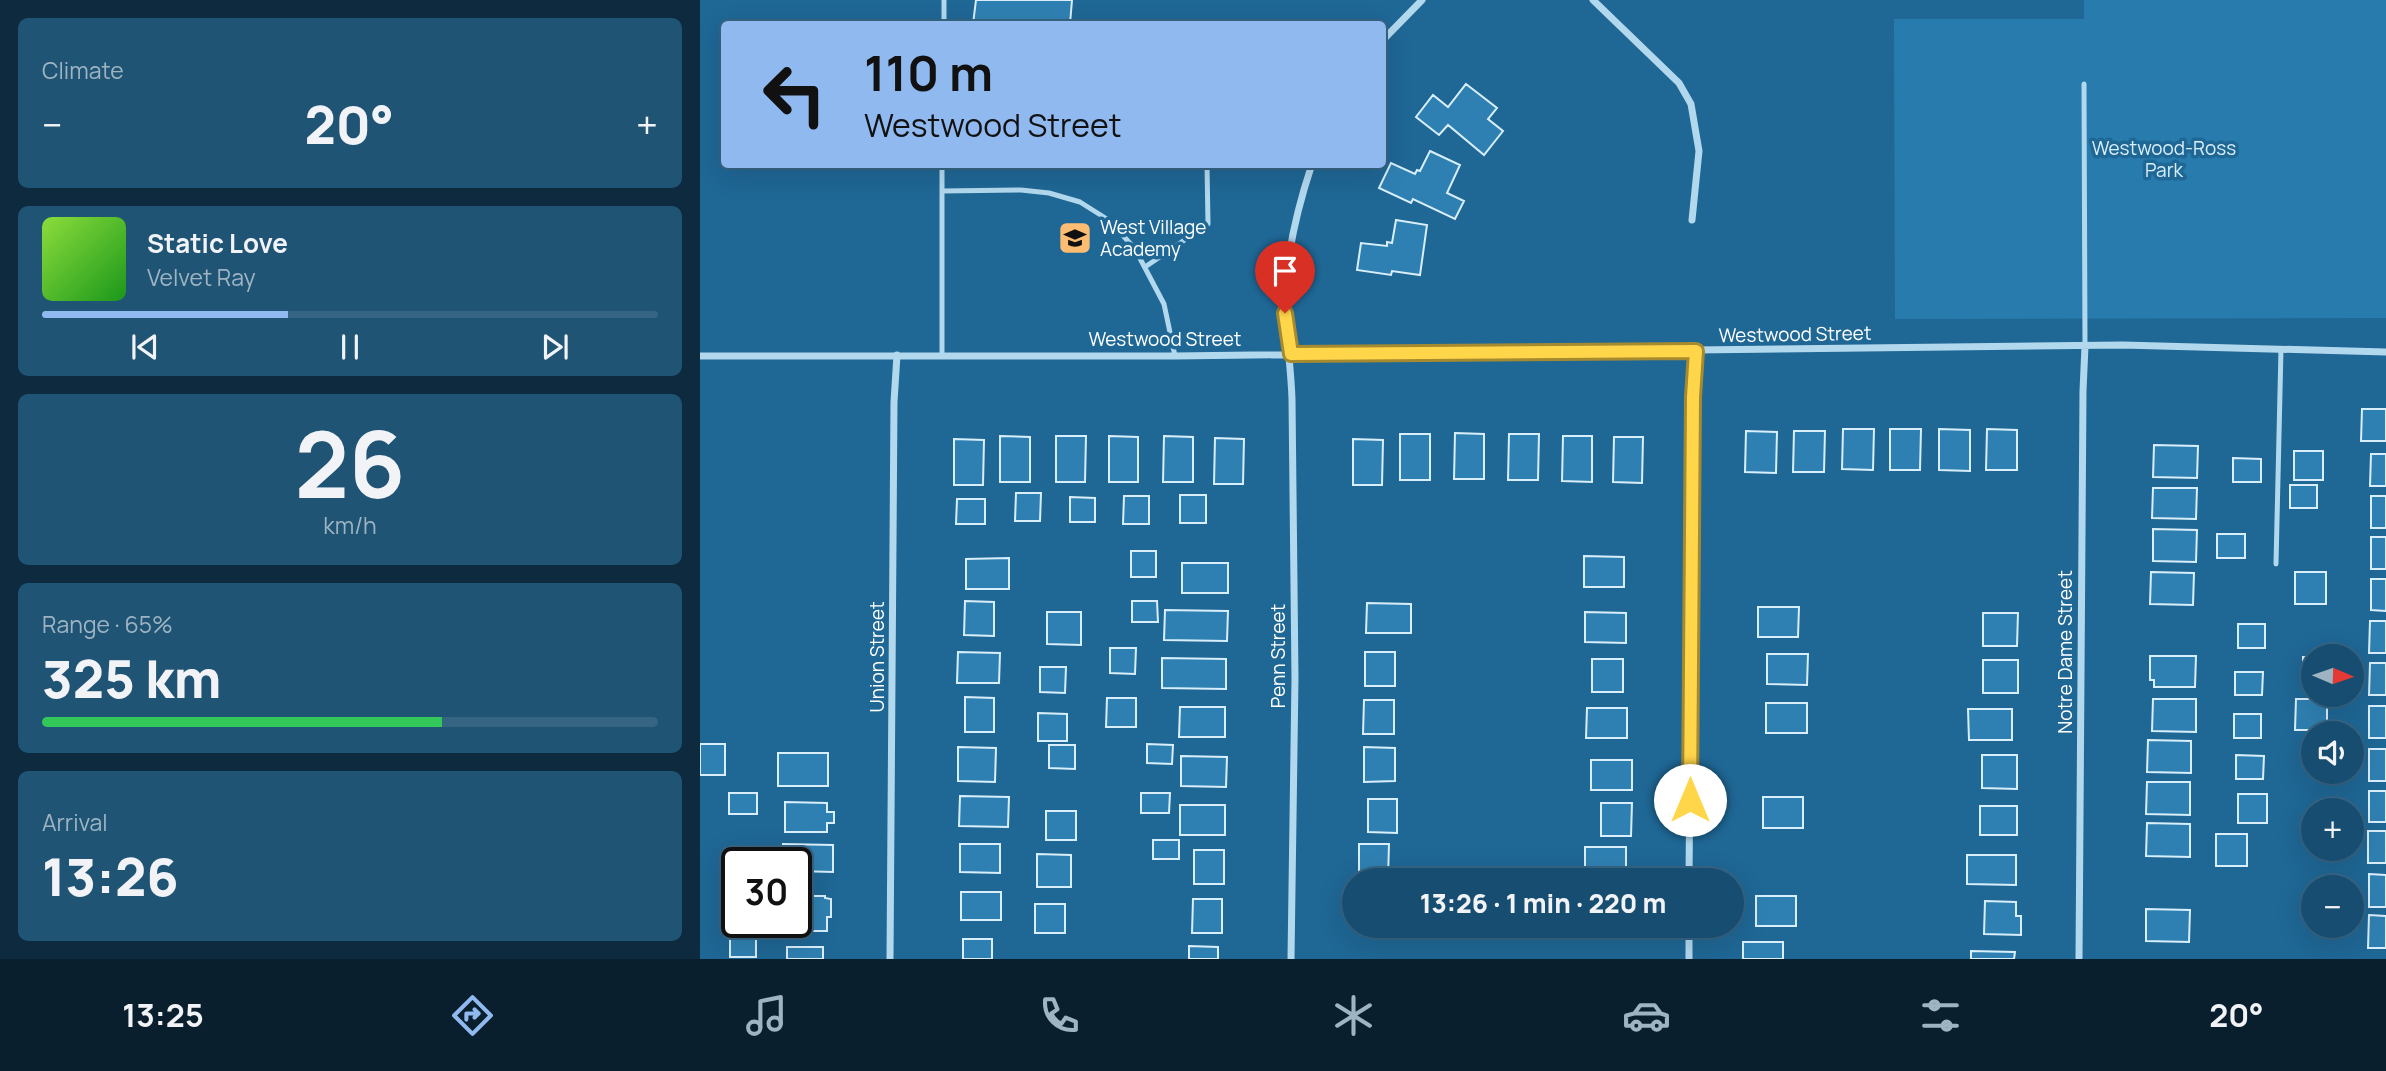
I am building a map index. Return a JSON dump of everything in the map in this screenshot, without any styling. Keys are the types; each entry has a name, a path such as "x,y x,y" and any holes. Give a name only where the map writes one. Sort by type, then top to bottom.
{"street":[{"path":"1386,37 1422,0"},
{"path":"1593,0 1679,83 1691,104 1699,151 1692,220"},
{"name":"Penn Street","path":"1291,959 1295,678 1291,354 1285,313 1289,258 1299,201 1311,168"},
{"name":"Westwood Street","path":"700,356 1175,356 2085,346 2386,352"},
{"name":"Notre Dame Street","path":"2079,959 2082,391 2085,346"},
{"path":"1689,868 1693,397 1696,351"},
{"name":"Union Street","path":"890,959 894,416 897,355"},
{"path":"1689,938 1689,959"}],"lane":[{"path":"944,0 944,21"},
{"path":"2084,84 2085,346"},
{"path":"942,168 943,355"},
{"path":"1145,267 1208,224 1207,168"},
{"path":"942,191 1021,190 1049,193 1080,202 1110,221 1135,249 1164,304 1175,356"},
{"path":"2276,564 2281,349"}],"green space":[{"name":"Westwood-Ross Park","path":"2084,0 2386,0 2386,318 1895,319 1894,19 2084,19"}],"building":[{"path":"976,0 1072,0 1070,21 973,21"},
{"path":"1466,84 1497,108 1488,119 1503,131 1484,155 1448,125 1439,135 1416,117 1433,95 1448,107"},
{"path":"1430,151 1460,165 1447,193 1464,201 1455,219 1413,199 1411,203 1379,188 1391,163 1415,174 1417,170 1420,171"},
{"path":"1396,220 1427,225 1420,275 1392,271 1391,275 1357,270 1361,243 1387,246 1387,242 1392,243"},
{"path":"2362,409 2386,409 2386,441 2361,441"},
{"path":"1843,429 1874,429 1873,470 1842,469"},
{"path":"1890,429 1921,429 1920,470 1890,470"},
{"path":"1939,429 1970,430 1970,471 1939,470"},
{"path":"1987,429 2017,430 2017,470 1986,470"},
{"path":"1746,431 1777,432 1776,473 1745,472"},
{"path":"1794,431 1825,431 1824,472 1793,472"},
{"path":"1455,433 1484,434 1484,479 1454,479"},
{"path":"1400,434 1430,434 1430,480 1400,480"},
{"path":"1509,434 1539,434 1538,480 1508,480"},
{"path":"1000,436 1030,437 1030,482 1000,482"},
{"path":"1056,436 1086,436 1085,482 1056,482"},
{"path":"1109,436 1138,437 1138,482 1109,482"},
{"path":"1164,436 1193,437 1193,482 1163,482"},
{"path":"1563,436 1592,436 1592,482 1562,481"},
{"path":"1614,437 1643,437 1642,483 1613,482"},
{"path":"1215,438 1244,439 1243,484 1214,484"},
{"path":"954,439 984,440 983,485 954,485"},
{"path":"1353,439 1383,440 1382,485 1353,485"},
{"path":"2154,445 2198,446 2197,478 2153,477"},
{"path":"2294,451 2323,451 2323,480 2294,480"},
{"path":"2371,454 2386,454 2386,486 2370,486"},
{"path":"2233,458 2261,459 2261,482 2233,482"},
{"path":"2290,485 2317,485 2317,508 2290,508"},
{"path":"2153,488 2197,488 2196,519 2152,518"},
{"path":"1016,493 1041,493 1040,521 1015,521"},
{"path":"1180,495 1206,495 1206,523 1180,523"},
{"path":"1124,496 1149,496 1149,524 1123,524"},
{"path":"2371,496 2386,496 2386,528 2371,528"},
{"path":"1070,497 1095,498 1095,522 1070,522"},
{"path":"957,499 985,499 985,524 956,524"},
{"path":"2153,529 2197,530 2196,562 2153,561"},
{"path":"2217,534 2245,534 2245,558 2217,558"},
{"path":"2371,537 2386,537 2386,569 2371,569"},
{"path":"1131,551 1156,551 1156,577 1131,577"},
{"path":"1584,556 1624,557 1624,587 1584,587"},
{"path":"1009,558 1009,589 966,589 966,559"},
{"path":"1182,563 1228,563 1228,593 1182,593"},
{"path":"2151,572 2194,573 2193,605 2150,604"},
{"path":"2295,572 2326,572 2326,604 2295,604"},
{"path":"2371,579 2386,579 2386,611 2371,610"},
{"path":"965,601 994,602 994,636 964,635"},
{"path":"1132,601 1157,601 1158,622 1132,622"},
{"path":"1367,603 1411,604 1411,633 1366,633"},
{"path":"1758,607 1799,607 1798,637 1758,637"},
{"path":"1165,610 1228,611 1227,641 1164,640"},
{"path":"1047,612 1081,612 1081,645 1047,644"},
{"path":"1585,612 1626,613 1626,643 1585,642"},
{"path":"1983,613 2018,613 2017,646 1983,646"},
{"path":"2370,621 2386,621 2386,653 2369,653"},
{"path":"2238,624 2265,624 2265,648 2238,648"},
{"path":"1110,648 1136,648 1135,674 1110,673"},
{"path":"958,652 1000,653 999,683 957,683"},
{"path":"1365,652 1395,652 1395,686 1365,686"},
{"path":"1767,654 1808,654 1807,685 1767,684"},
{"path":"2150,656 2196,656 2195,687 2154,687 2154,680 2150,680"},
{"path":"1162,658 1226,659 1226,689 1162,688"},
{"path":"1592,659 1623,659 1623,692 1592,692"},
{"path":"1983,660 2018,660 2018,693 1983,693"},
{"path":"2370,663 2386,663 2386,695 2369,695"},
{"path":"1040,667 1066,667 1065,693 1040,692"},
{"path":"2235,672 2263,672 2262,695 2235,695"},
{"path":"965,697 994,698 994,732 965,732"},
{"path":"1107,698 1136,698 1136,727 1106,727"},
{"path":"2153,699 2196,699 2196,732 2152,731"},
{"path":"2296,699 2301,699 2301,707 2327,707 2327,721 2301,721 2301,730 2295,730"},
{"path":"1364,700 1394,700 1394,734 1363,734"},
{"path":"1766,703 1807,703 1807,733 1766,733"},
{"path":"2369,706 2386,706 2386,738 2369,738"},
{"path":"1180,707 1225,707 1225,737 1179,737"},
{"path":"1587,708 1627,708 1627,738 1586,738"},
{"path":"1968,709 2012,709 2012,740 1969,740"},
{"path":"1038,713 1067,714 1067,741 1038,741"},
{"path":"2234,714 2261,714 2261,738 2234,738"},
{"path":"2148,740 2191,741 2191,773 2147,772"},
{"path":"700,744 725,744 725,775 700,775"},
{"path":"1147,744 1173,745 1172,764 1147,763"},
{"path":"1049,745 1075,745 1075,769 1049,768"},
{"path":"958,747 996,748 995,782 958,781"},
{"path":"1364,747 1395,748 1395,781 1364,782"},
{"path":"2369,749 2386,749 2386,781 2369,781"},
{"path":"778,753 828,753 828,786 778,786"},
{"path":"1982,755 2017,755 2017,789 1982,788"},
{"path":"2236,755 2264,756 2263,779 2236,779"},
{"path":"1181,756 1227,757 1226,787 1181,786"},
{"path":"1591,760 1632,760 1632,790 1591,790"},
{"path":"2147,782 2190,782 2190,815 2146,814"},
{"path":"2369,791 2386,791 2386,822 2369,822"},
{"path":"729,793 757,793 757,814 729,814"},
{"path":"1141,793 1170,793 1169,813 1141,813"},
{"path":"2238,794 2267,794 2267,823 2238,823"},
{"path":"960,796 1009,797 1008,827 959,826"},
{"path":"1763,797 1803,797 1803,828 1763,828"},
{"path":"1368,799 1397,799 1397,833 1368,832"},
{"path":"785,802 827,803 827,812 834,812 834,823 827,823 827,832 785,832"},
{"path":"1601,803 1632,803 1631,836 1601,836"},
{"path":"1180,805 1225,805 1225,835 1180,835"},
{"path":"1980,806 2017,806 2017,835 1980,835"},
{"path":"1046,811 1076,811 1076,840 1046,840"},
{"path":"2147,823 2190,824 2190,857 2146,856"},
{"path":"2368,831 2386,831 2386,863 2368,863"},
{"path":"2216,834 2247,834 2247,866 2216,866"},
{"path":"1153,840 1179,840 1179,859 1153,859"},
{"path":"783,844 833,845 833,872 812,871 812,847 783,847"},
{"path":"960,844 1000,844 1000,873 960,872"},
{"path":"1359,844 1389,844 1388,868 1359,868"},
{"path":"1585,847 1626,847 1626,868 1585,868"},
{"path":"1194,850 1224,850 1224,884 1194,884"},
{"path":"1037,854 1071,855 1071,887 1037,887"},
{"path":"1967,855 2016,855 2016,885 1967,884"},
{"path":"2369,874 2386,875 2386,907 2369,907"},
{"path":"961,892 1001,892 1001,920 961,920"},
{"path":"812,896 831,899 831,917 827,917 827,931 812,931"},
{"path":"1756,896 1796,896 1796,926 1756,926"},
{"path":"1193,899 1222,899 1222,933 1192,933"},
{"path":"1985,901 2016,902 2016,916 2021,916 2021,935 1984,934"},
{"path":"1035,904 1065,904 1065,933 1035,933"},
{"path":"2146,909 2190,910 2189,942 2146,941"},
{"path":"2369,915 2386,916 2386,948 2368,948"},
{"path":"730,938 756,938 756,957 730,957"},
{"path":"963,939 992,939 992,959 963,959"},
{"path":"1743,942 1783,942 1783,959 1743,959"},
{"path":"1189,946 1218,947 1218,959 1189,959"},
{"path":"787,947 823,947 823,959 787,959"},
{"path":"1971,951 2015,952 2014,959 1971,959"}],"place":[{"name":"West Village Academy","path":"1075,238"}],"route":[{"path":"1285,313 1291,354 1696,351 1693,397 1690,800"}]}
